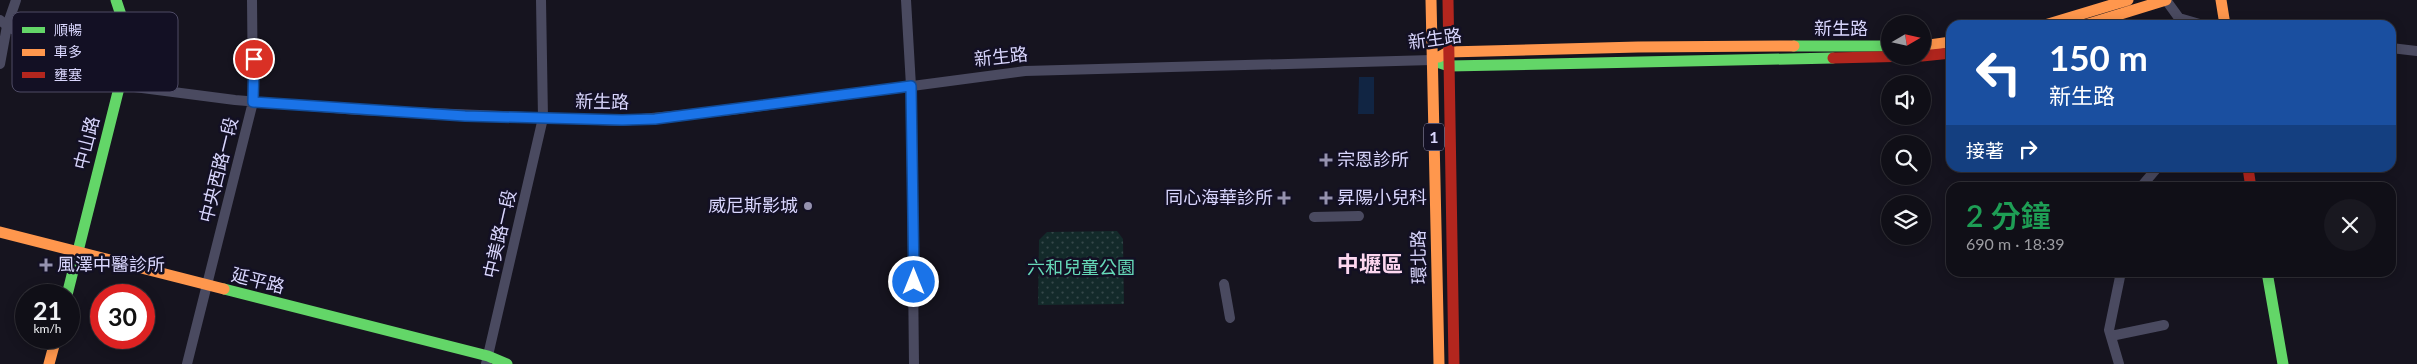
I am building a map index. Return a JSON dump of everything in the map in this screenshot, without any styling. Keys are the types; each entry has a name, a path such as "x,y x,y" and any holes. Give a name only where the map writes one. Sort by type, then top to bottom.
{"main road":[{"name":"中山路","path":"116,0 120,12"},
{"name":"環北路","path":"1431,0 1439,364"},
{"name":"環北路","path":"1448,0 1454,364"},
{"path":"2103,20 2166,0"},
{"path":"2221,0 2224,20"},
{"path":"2061,20 2123,1"},
{"path":"1931,45 1946,43"},
{"name":"新生路","path":"1432,60 1448,52 1638,47 1881,46"},
{"path":"1931,55 1946,54"},
{"path":"1432,60 1449,66 1881,57"},
{"name":"中山路","path":"70,284 117,92"},
{"name":"延平路","path":"0,232 507,364"},
{"path":"2268,277 2283,364"},
{"path":"49,364 53,349"}],"street":[{"path":"0,64 4,23 16,0"},
{"name":"中央西路一段","path":"187,364 253,102 252,0"},
{"name":"中美路一段","path":"487,360 543,118 541,0"},
{"path":"906,0 911,86 914,364"},
{"path":"2166,0 2179,18 2186,20"},
{"path":"2123,1 2124,14"},
{"path":"2396,49 2417,51"},
{"name":"新生路","path":"174,92 253,102 368,110 622,120 655,119 1024,71 1432,60"},
{"path":"2145,182 2154,172"},
{"path":"1436,214 1451,213"},
{"path":"1314,217 1359,216"},
{"path":"2119,364 2109,330 2120,277"},
{"path":"1224,284 1230,318"},
{"path":"2111,336 2164,325"}],"green space":[{"name":"六和兒童公園","path":"1117,231 1123,239 1124,304 1038,305 1039,240 1047,232"}],"water":[{"path":"1359,77 1374,77 1374,114 1358,114"}],"traffic: fast":[{"path":"116,0 120,12"},
{"path":"1794,46 1881,46"},
{"path":"1440,63 1449,66 1833,58"},
{"path":"70,284 118,92"},
{"path":"2268,277 2283,364"},
{"path":"224,289 488,356 507,364"}],"traffic: slow":[{"path":"1431,0 1439,364"},
{"path":"2062,20 2128,0"},
{"path":"2101,20 2166,0"},
{"path":"2221,0 2224,20"},
{"path":"1931,45 1946,43"},
{"path":"1439,57 1448,52 1638,47 1794,46"},
{"path":"0,232 224,289"},
{"path":"49,364 53,349"}],"traffic: jam":[{"path":"1448,0 1454,364"},
{"path":"1931,55 1946,54"},
{"path":"1833,58 1881,57"},
{"path":"2249,172 2250,182"}],"place":[{"name":"宗恩診所","path":"1326,160"},
{"name":"同心海華診所","path":"1284,198"},
{"name":"昇陽小兒科","path":"1326,198"},
{"name":"威尼斯影城","path":"808,206"},
{"name":"風澤中醫診所","path":"46,265"}],"district":[{"name":"中壢區","path":"1370,264"}],"route":[{"path":"254,59 253,102 465,116 622,120 655,119 822,99 911,86 914,282"}]}
